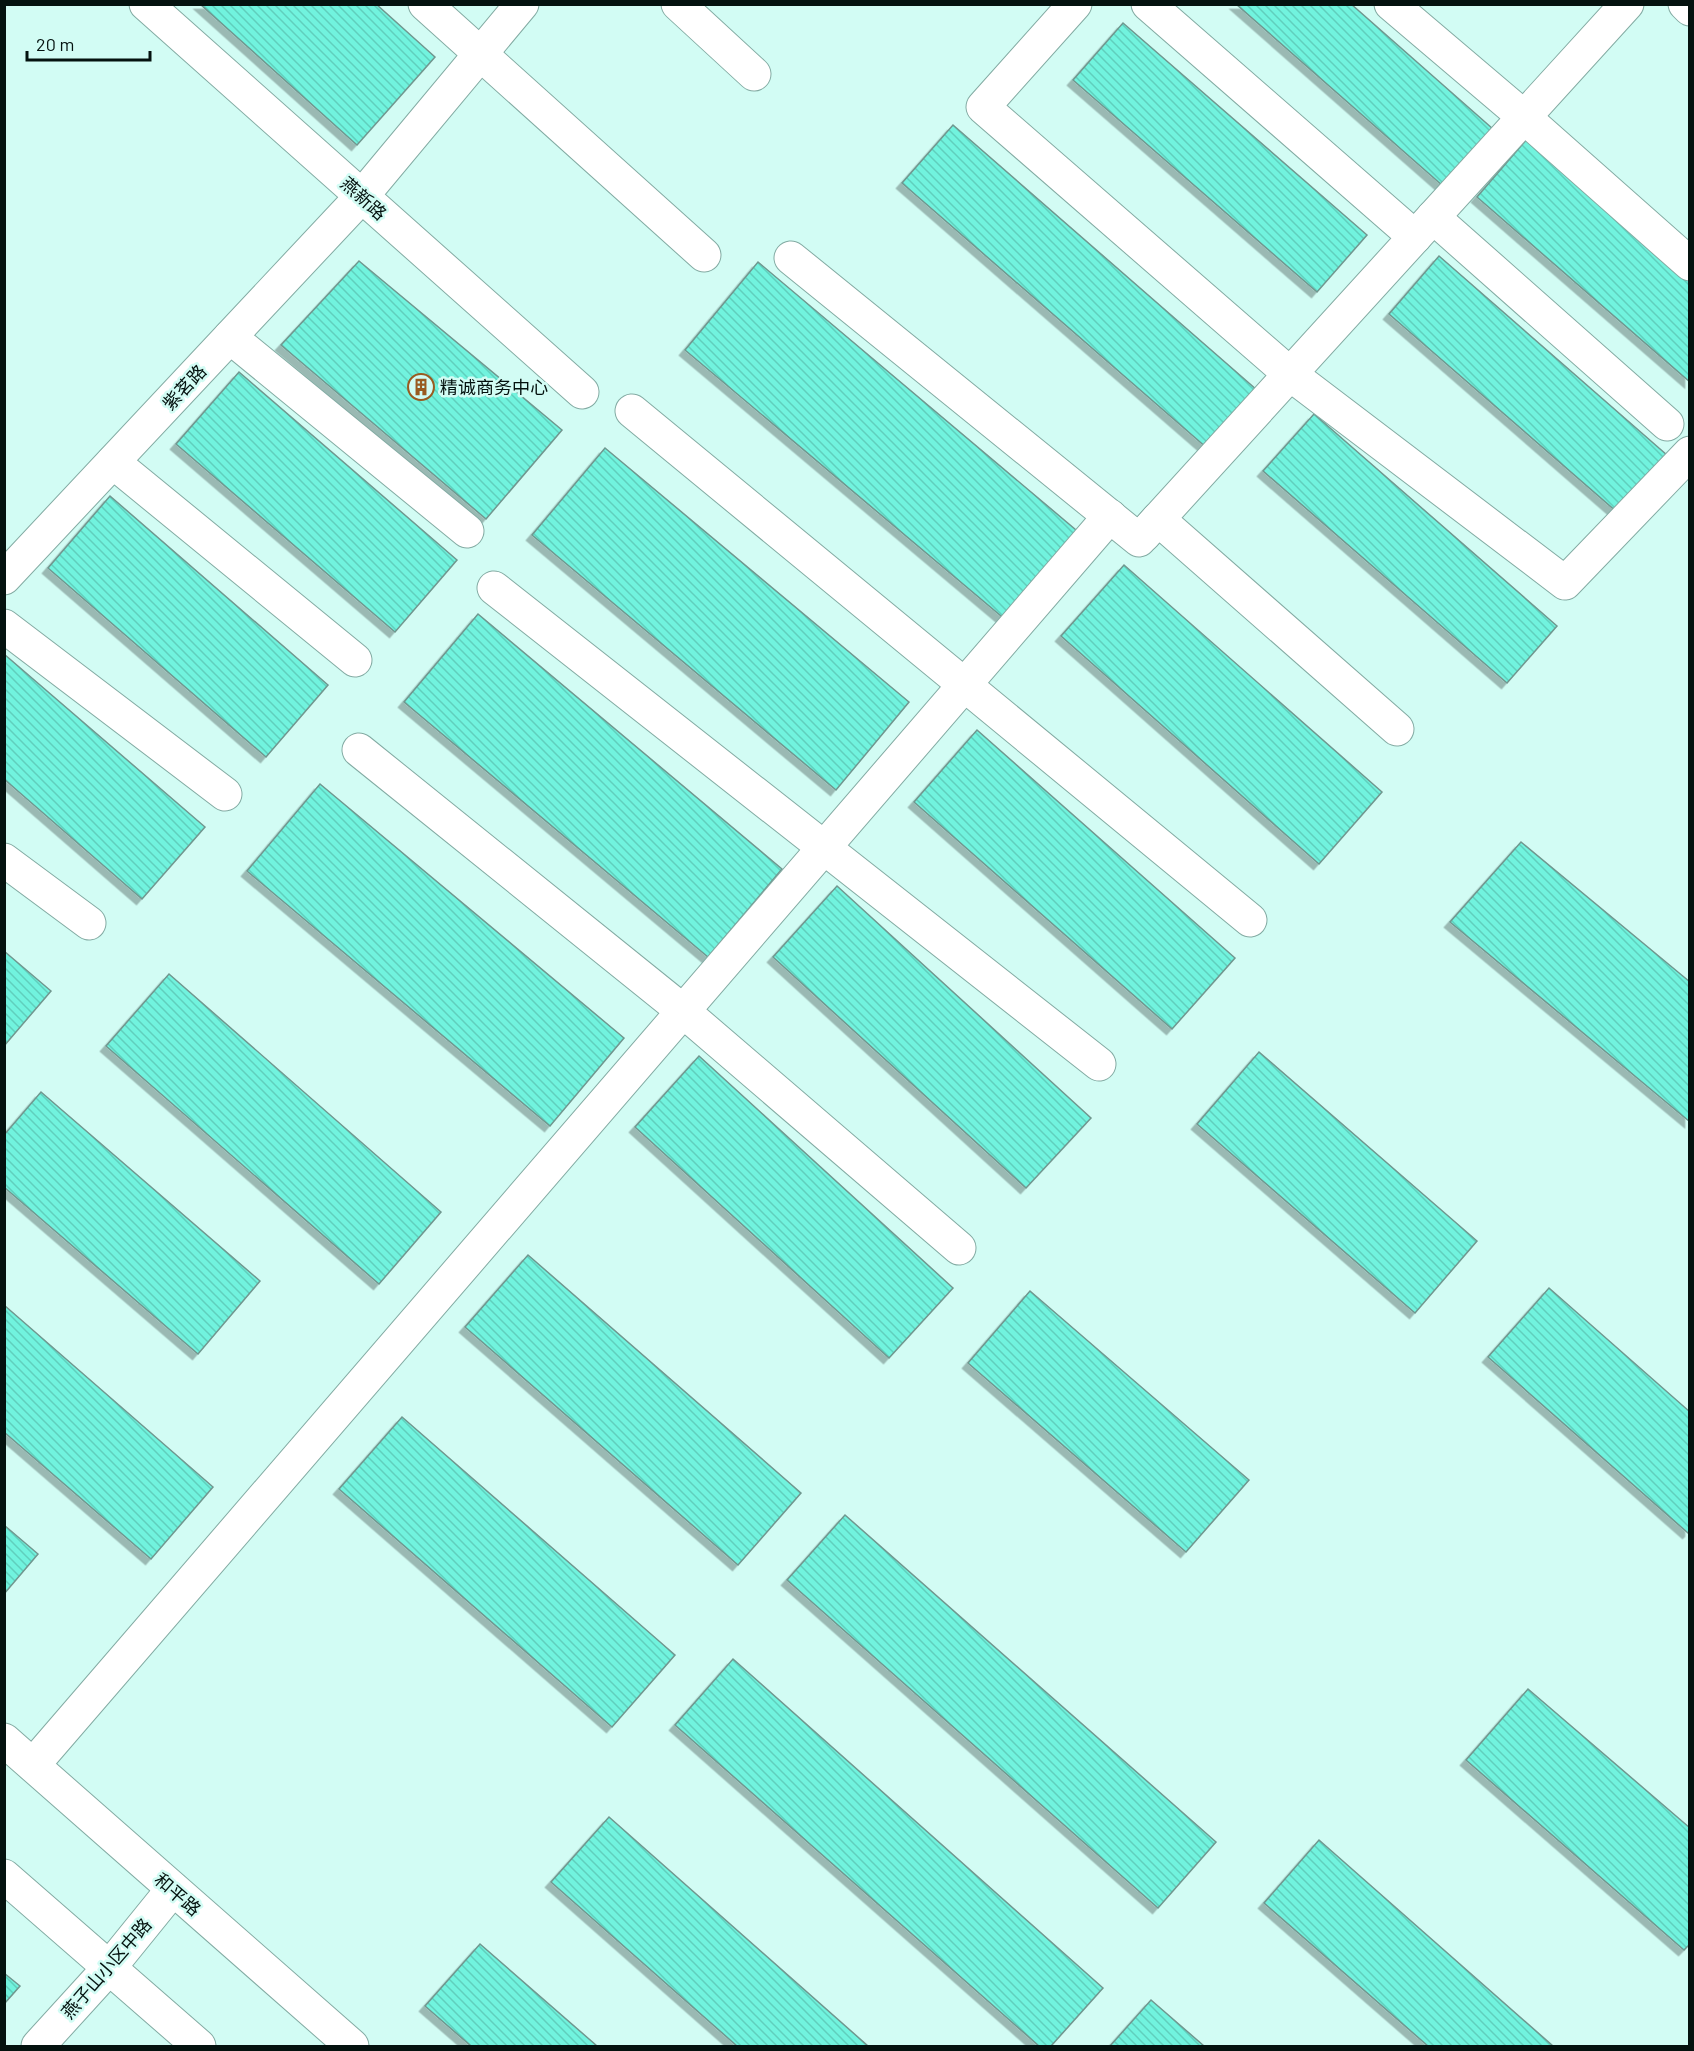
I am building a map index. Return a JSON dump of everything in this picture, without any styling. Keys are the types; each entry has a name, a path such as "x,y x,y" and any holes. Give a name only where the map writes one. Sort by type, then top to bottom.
{"street":[{"name":"燕新路","path":"146,4 582,392"},
{"path":"425,4 704,255"},
{"name":"紫茗路","path":"4,578 362,196 522,4"},
{"path":"678,4 754,74"},
{"path":"1075,4 983,107 1290,374 1565,583 1689,453"},
{"path":"1148,4 1667,424"},
{"path":"1391,4 1524,117 1689,264"},
{"path":"791,258 1139,540 1627,4"},
{"path":"1684,4 1689,9"},
{"path":"230,337 467,531"},
{"path":"632,411 1250,920"},
{"path":"113,462 355,660"},
{"path":"33,1765 1110,516"},
{"path":"1158,519 1397,729"},
{"path":"494,588 1099,1064"},
{"path":"4,626 225,794"},
{"path":"359,750 683,1011 959,1248"},
{"path":"4,860 88,923"},
{"name":"和平路","path":"4,1740 352,2046"},
{"path":"4,1876 199,2046"},
{"name":"燕子山小区中路","path":"38,2046 109,1968 173,1889"}],"building":[{"path":"200,4 376,4 435,57 357,145"},
{"path":"1236,4 1351,4 1493,129 1443,186"},
{"path":"1123,23 1367,235 1317,292 1073,80"},
{"path":"953,125 1265,397 1215,455 902,183"},
{"path":"1527,139 1690,281 1690,382 1477,197"},
{"path":"1439,256 1683,469 1633,526 1389,314"},
{"name":"精诚商务中心","path":"359,261 562,430 486,519 281,345"},
{"path":"758,262 1082,535 1007,621 685,350"},
{"path":"239,372 457,560 395,632 176,444"},
{"path":"1314,414 1557,626 1507,683 1263,471"},
{"path":"605,448 909,702 836,790 532,535"},
{"path":"110,496 328,685 266,757 48,568"},
{"path":"1124,565 1382,792 1319,864 1061,636"},
{"path":"478,614 782,869 708,957 404,702"},
{"path":"4,654 205,827 142,899 4,779"},
{"path":"977,730 1235,958 1172,1029 914,802"},
{"path":"320,784 624,1038 550,1126 247,871"},
{"path":"1521,842 1690,982 1690,1122 1450,922"},
{"path":"837,886 1091,1118 1026,1188 773,957"},
{"path":"4,951 51,991 4,1046"},
{"path":"169,974 441,1212 379,1284 106,1046"},
{"path":"1259,1052 1477,1241 1415,1313 1197,1124"},
{"path":"699,1056 953,1288 889,1358 635,1127"},
{"path":"41,1092 260,1281 198,1354 4,1187 4,1135"},
{"path":"528,1255 801,1493 738,1565 465,1327"},
{"path":"1549,1288 1690,1412 1690,1531 1688,1533 1488,1357"},
{"path":"1030,1291 1249,1480 1186,1552 968,1363"},
{"path":"4,1305 213,1487 151,1559 4,1432"},
{"path":"402,1417 675,1655 612,1727 339,1489"},
{"path":"845,1515 1216,1842 1158,1908 787,1580"},
{"path":"4,1525 38,1554 4,1594"},
{"path":"733,1659 1103,1988 1051,2046 1039,2046 675,1725"},
{"path":"1528,1689 1690,1828 1690,1944 1684,1950 1466,1760"},
{"path":"609,1817 868,2046 737,2046 551,1882"},
{"path":"1319,1840 1553,2046 1428,2046 1264,1903"},
{"path":"480,1944 597,2046 471,2046 425,2006"},
{"path":"4,1973 20,1986 4,2004"},
{"path":"1151,2000 1204,2046 1110,2046"}],"place":[{"name":"精诚商务中心","path":"421,387"}]}
